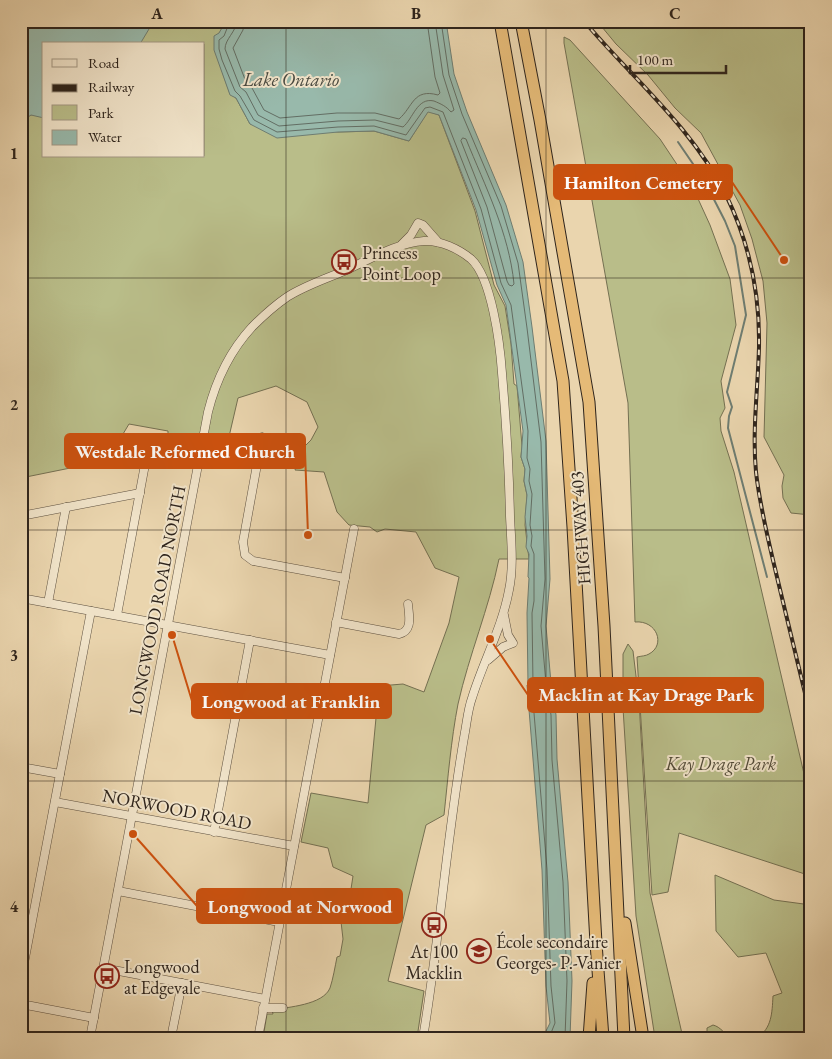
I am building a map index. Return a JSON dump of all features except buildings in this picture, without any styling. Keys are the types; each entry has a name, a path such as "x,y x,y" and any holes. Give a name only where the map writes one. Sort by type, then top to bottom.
{"highway":[{"name":"HIGHWAY 403","path":"500,21 563,380 603,1038"},
{"name":"HIGHWAY 403","path":"521,21 542,129 588,402 606,649 624,1038"},
{"path":"617,869 642,1038"},
{"path":"589,1038 596,943"}],"street":[{"path":"398,247 411,235 418,223 424,225 439,243 455,249 472,260 482,274 491,301 502,370 509,473 512,561 510,588 504,613 471,700 463,740 423,1038"},
{"name":"LONGWOOD ROAD NORTH","path":"90,1038 213,393 231,356 251,329 285,298 398,247 424,241 439,243"},
{"path":"262,437 243,542 245,555 253,561 344,578"},
{"path":"117,616 149,443"},
{"path":"21,516 140,493"},
{"path":"48,603 66,507"},
{"path":"258,1038 354,529"},
{"path":"21,598 330,655"},
{"path":"336,622 403,633 409,625 408,604"},
{"path":"21,980 91,611"},
{"path":"484,664 503,647 513,643 508,635 504,613"},
{"path":"214,832 250,640"},
{"path":"21,767 60,774"},
{"name":"NORWOOD ROAD","path":"55,802 294,846"},
{"path":"118,892 280,922"},
{"path":"282,906 338,916"},
{"path":"103,968 265,999"},
{"path":"171,1038 182,983"},
{"path":"21,1004 94,1018"},
{"path":"263,1008 283,1008"}],"green space":[{"path":"147,21 226,21 219,34 220,65 230,94 236,98 250,124 338,132 374,131 409,141 428,111 439,115 475,211 494,285 505,306 511,344 514,384 517,386 522,446 521,457 525,469 524,481 527,495 525,525 529,559 499,559 458,704 444,815 426,825 388,981 424,991 417,1038 263,1038 267,1014 273,1014 272,1010 313,1002 326,994 330,988 337,957 340,956 343,939 340,913 349,902 353,876 333,867 328,848 301,842 311,793 368,803 379,686 403,684 424,692 449,623 459,577 435,568 416,532 385,529 377,532 370,527 349,525 337,512 324,472 295,470 300,451 311,440 318,427 307,402 276,386 238,398 228,441 198,436 196,441 168,435 168,431 129,424 120,439 116,456 95,463 21,478 21,118 42,112 42,158 205,158 205,42 137,42"},
{"path":"597,21 811,21 811,515 791,513 783,498 782,486 784,475 764,437 767,323 763,281 752,239 740,205 701,133 675,108 648,75 616,44"},
{"name":"Kay Drage Park","path":"564,37 570,40 660,139 694,190 710,225 730,279 736,325 721,381 725,408 720,418 721,431 734,472 811,804 811,876 679,833 668,892 652,895 637,657 648,655 654,650 658,639 654,629 649,625 643,622 635,622 628,403"},
{"path":"628,644 633,651 639,701 650,893 683,1038 655,1038 636,916 623,708 623,654"},
{"path":"715,875 774,900 811,905 811,1027 798,1034 796,1038 757,1038 766,1030 768,1025 773,996 782,993 766,953 738,957 716,931"},
{"path":"713,1025 732,1038 707,1038 707,1028"}],"water":[{"path":"21,21 151,21 152,24 141,42 42,42 42,118 31,115 21,122"},
{"name":"Lake Ontario","path":"226,21 446,21 454,74 467,112 506,205 523,262 546,441 550,579 546,626 556,715 557,759 568,882 572,981 570,1038 547,1038 545,1033 550,1023 546,986 542,870 527,685 529,554 526,547 525,517 527,495 524,481 525,469 521,457 523,431 506,305 497,285 476,210 439,115 428,112 409,141 374,131 338,132 277,138 250,124 236,98 230,95 214,50 214,36 219,33"}],"waterway":[{"path":"678,142 704,180 725,221 735,246 746,315 727,392 732,407 728,428 767,577"}],"railway":[{"path":"584,21 679,125 696,147 726,195 741,231 747,250 758,308 756,472 762,512 811,718"}],"place":[{"name":"Hamilton Cemetery","path":"784,260"},
{"name":"Princess Point Loop","path":"344,262"},
{"name":"Westdale Reformed Church","path":"308,535"},
{"name":"Longwood at Franklin","path":"172,635"},
{"name":"Macklin at Kay Drage Park","path":"490,639"},
{"name":"Longwood at Norwood","path":"133,834"},
{"name":"At 100 Macklin","path":"434,925"},
{"name":"École secondaire Georges- P.-Vanier","path":"479,951"},
{"name":"Longwood at Edgevale","path":"107,976"}]}
